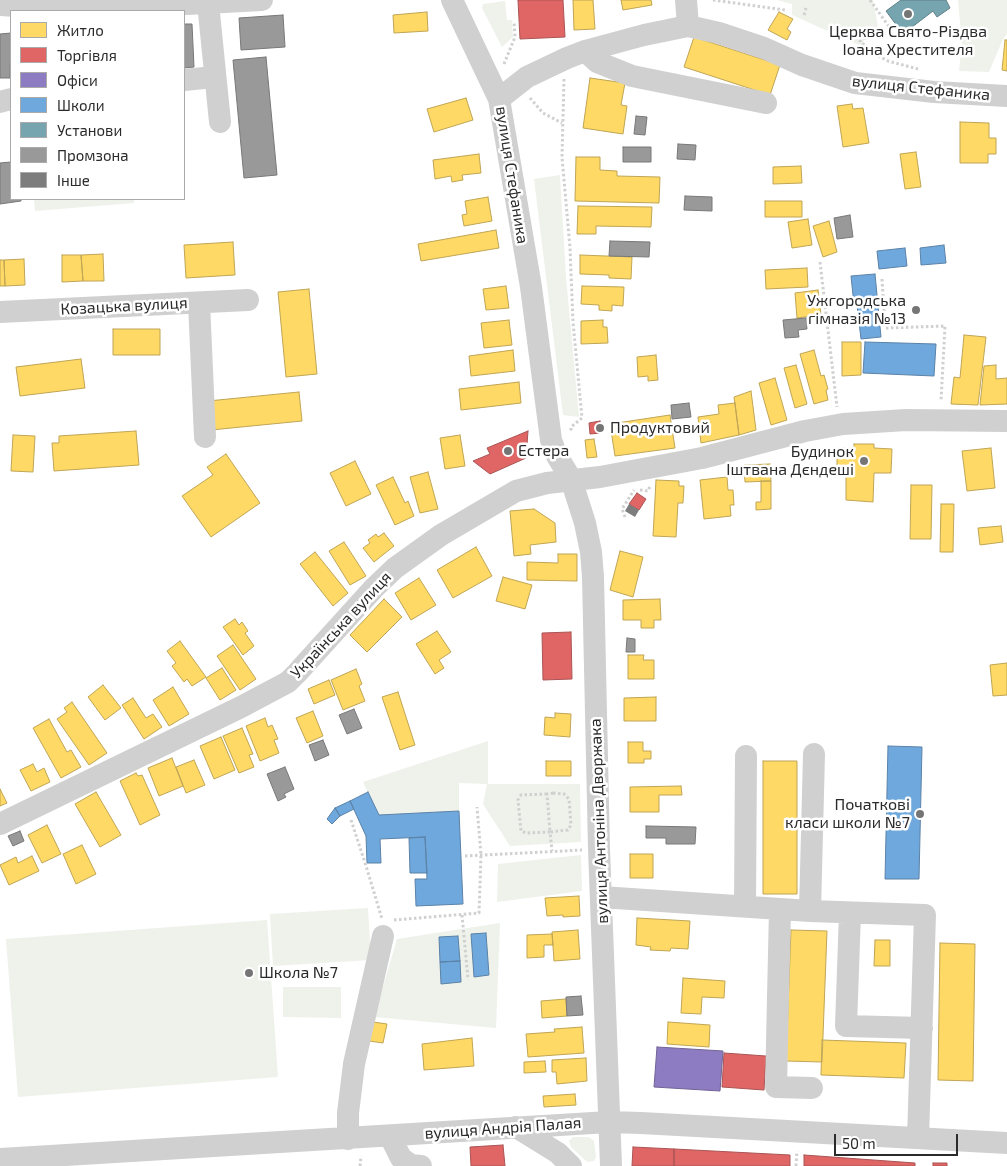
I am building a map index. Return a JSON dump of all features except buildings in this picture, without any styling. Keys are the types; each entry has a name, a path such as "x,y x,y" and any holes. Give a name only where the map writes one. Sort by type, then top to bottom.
{"street":[{"path":"0,5 73,10 262,0"},
{"path":"452,0 508,92"},
{"path":"686,0 688,26"},
{"path":"208,3 220,122"},
{"name":"вулиця Стефаника","path":"571,479 558,456 552,440 531,287 508,92 528,77 576,55 644,35 688,26 719,33 764,48 802,65 855,83 934,92 1007,96"},
{"path":"576,55 632,76 766,103"},
{"path":"185,80 214,77"},
{"name":"Козацька вулиця","path":"0,312 248,300"},
{"path":"199,303 205,437"},
{"name":"Українська вулиця","path":"0,824 241,707 288,682 374,588 395,568 414,552 507,495 532,486 571,479 600,477 702,458 843,424 906,420 1007,421"},
{"name":"вулиця Антоніна Дворжака","path":"571,479 585,523 591,552 593,577 601,897 611,1166"},
{"path":"810,911 814,754"},
{"path":"745,906 746,756"},
{"path":"601,897 810,911 926,915 918,1138"},
{"path":"780,909 776,1087 812,1088"},
{"path":"850,913 846,1026 922,1028"},
{"path":"348,1138 348,1113 354,1064 383,928"},
{"name":"вулиця Андрія Палая","path":"0,1158 609,1122 641,1122 1007,1143"},
{"path":"516,1127 558,1153 571,1166"},
{"path":"390,1136 401,1158 411,1164 421,1166"}],"path":[{"path":"713,0 785,10"},
{"path":"870,0 890,28"},
{"path":"804,15 806,8"},
{"path":"504,64 515,37 514,21"},
{"path":"870,35 860,41 873,53 888,61 922,71"},
{"path":"571,434 571,428 582,418 572,322 570,248 562,158 562,123 563,87 576,55"},
{"path":"508,92 535,103 543,113 562,123"},
{"path":"820,262 837,408"},
{"path":"882,279 885,328 945,326 940,405"},
{"path":"548,794 552,851"},
{"path":"548,794 564,794 569,799 571,825 568,830 526,833 521,831 518,800 521,795 548,794"},
{"path":"401,919 479,914 481,855 477,807"},
{"path":"351,820 383,928"},
{"path":"465,856 584,850"},
{"path":"462,915 468,979"},
{"path":"796,1166 797,1151"}],"shaded area":[{"path":"777,0 873,0 880,37 864,40 861,46 792,15 792,4"},
{"path":"958,0 1007,0 1007,34 989,72 959,71 962,44"},
{"path":"505,1 507,20 512,20 513,37 502,47 482,8 483,4"},
{"path":"560,175 566,277 579,417 563,415 534,179"},
{"path":"34,200 134,200 134,203 35,211"},
{"path":"488,741 488,784 580,784 581,842 510,846 483,804 487,784 459,783 459,811 379,815 363,782"},
{"path":"581,855 582,891 497,902 498,864"},
{"path":"368,908 371,960 273,966 270,914"},
{"path":"267,920 278,1077 18,1097 6,939"},
{"path":"500,923 496,1028 374,1017 397,939"},
{"path":"283,987 341,987 341,1018 283,1017"},
{"path":"573,1137 589,1137 594,1141 596,1157 594,1161 588,1162 571,1147 569,1141"}],"place":[{"name":"Церква Свято-Різдва Іоана Хрестителя","path":"908,14"},
{"name":"Ужгородська гімназія №13","path":"916,310"},
{"name":"Продуктовий","path":"600,428"},
{"name":"Естера","path":"508,451"},
{"name":"Будинок Іштвана Дєндеші","path":"864,461"},
{"name":"Початкові класи школи №7","path":"920,814"},
{"name":"Школа №7","path":"249,973"}]}
